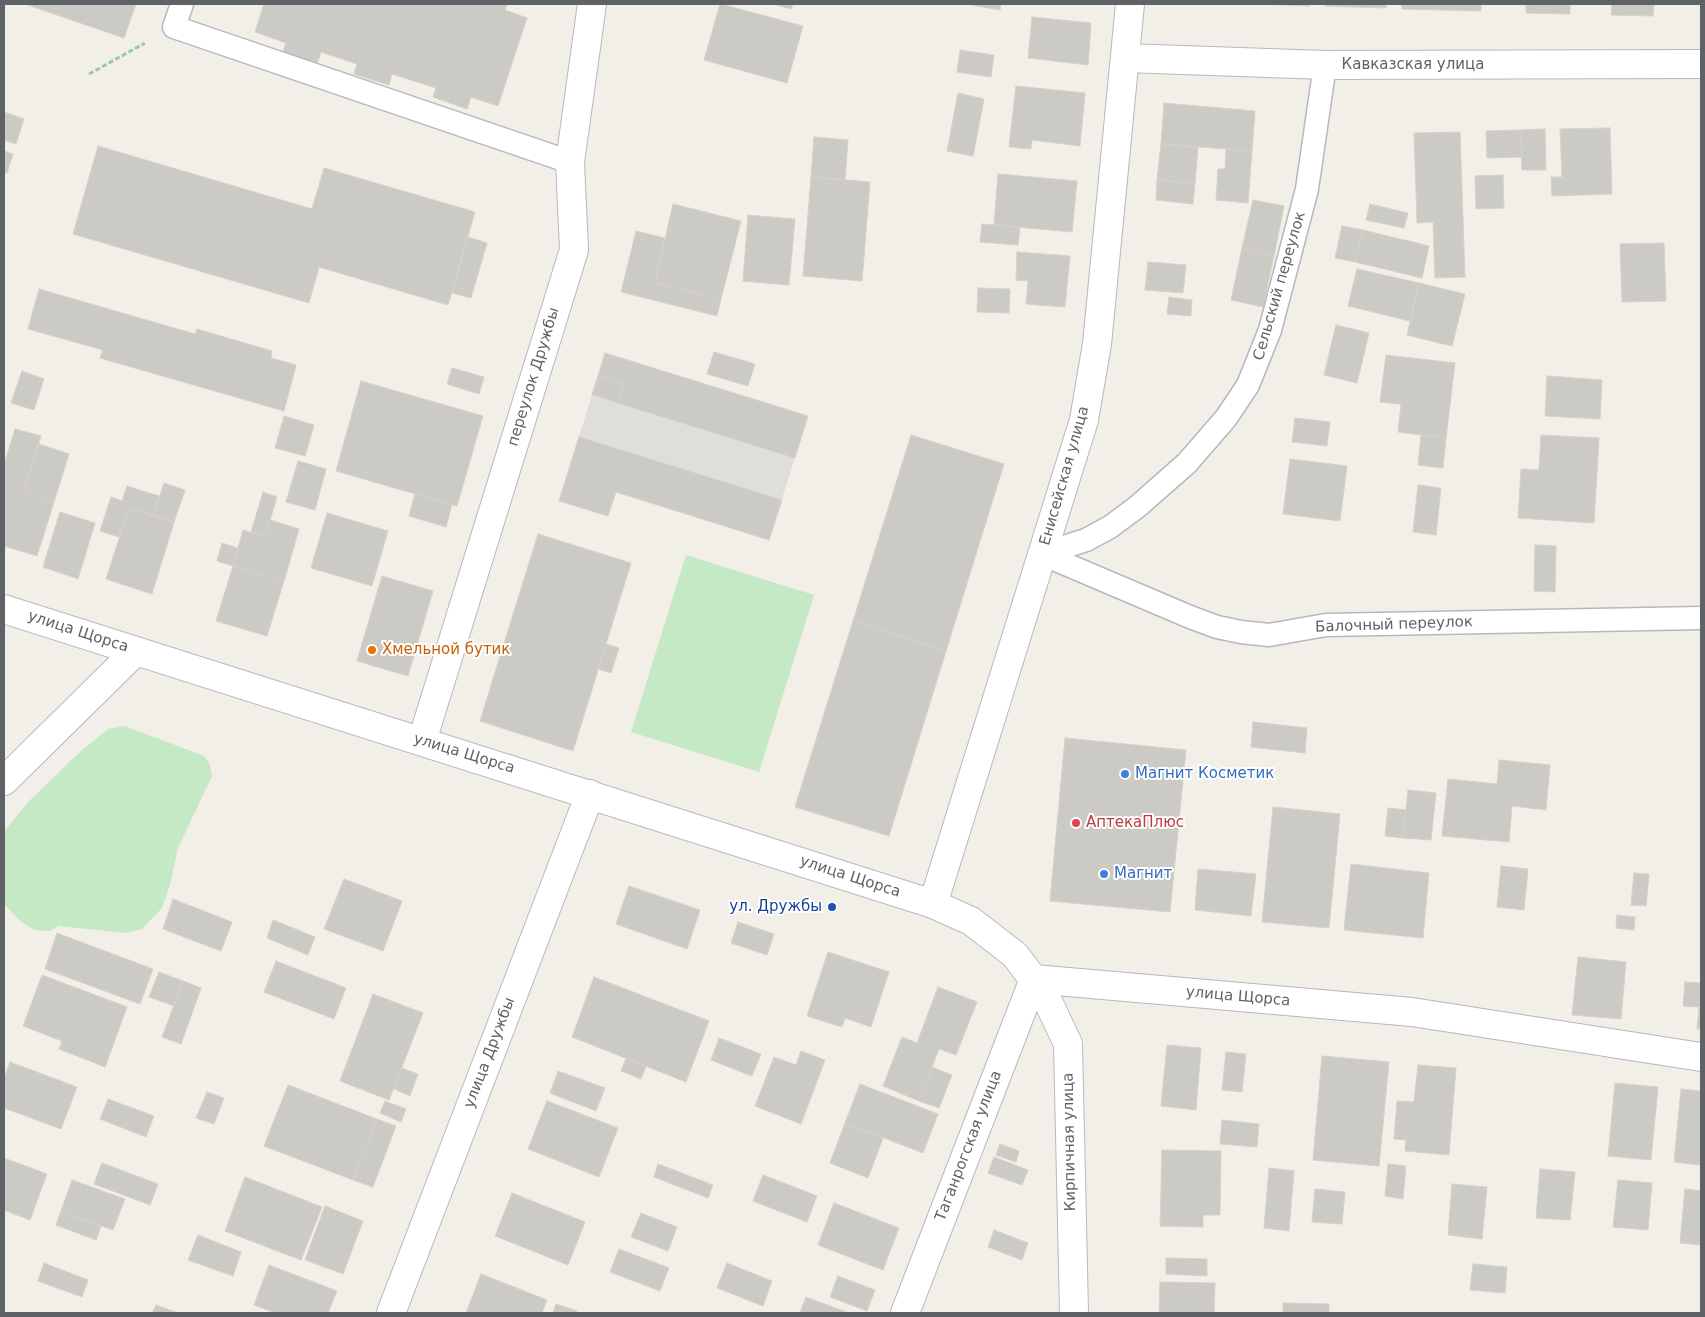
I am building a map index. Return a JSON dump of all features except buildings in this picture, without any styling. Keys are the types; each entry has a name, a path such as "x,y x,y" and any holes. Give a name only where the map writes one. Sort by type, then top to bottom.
{"street":[{"name":"переулок Дружбы","path":"422,741 574,250 570,162 592,4"},
{"name":"Енисейская улица","path":"933,904 1084,420 1097,344 1130,4"},
{"name":"Кавказская улица","path":"1125,58 1325,65 1701,64"},
{"name":"улица Щорса","path":"4,609 933,904 971,921 993,936 1015,955 1034,979 1412,1012 1701,1057"},
{"path":"4,781 136,651"},
{"name":"улица Дружбы","path":"391,1313 590,794"},
{"name":"Таганрогская улица","path":"905,1313 1034,979"},
{"name":"Кирпичная улица","path":"1034,979 1045,995 1068,1044 1074,1313"}],"lane":[{"path":"182,4 174,28 570,162"},
{"name":"Сельский переулок","path":"1042,554 1086,540 1110,527 1137,507 1186,463 1226,418 1248,385 1270,330 1308,189 1325,65"},
{"name":"Балочный переулок","path":"1042,554 1217,627 1269,635 1326,625 1701,618"}],"path":[{"path":"89,74 174,28"}],"shaded area":[{"path":"605,353 808,416 769,540 616,492 608,516 559,501"}],"green space":[{"path":"686,555 814,595 759,772 631,732"},
{"path":"125,726 204,756 210,765 212,776 178,848 170,885 162,908 142,929 126,933 59,926 50,931 34,930 18,919 4,904 4,832 29,801 81,751 108,729"}],"place":[{"name":"Хмельной бутик","path":"372,650"},
{"name":"Магнит Косметик","path":"1125,774"},
{"name":"АптекаПлюс","path":"1076,823"},
{"name":"Магнит","path":"1104,874"},
{"name":"ул. Дружбы","path":"832,907"}]}
